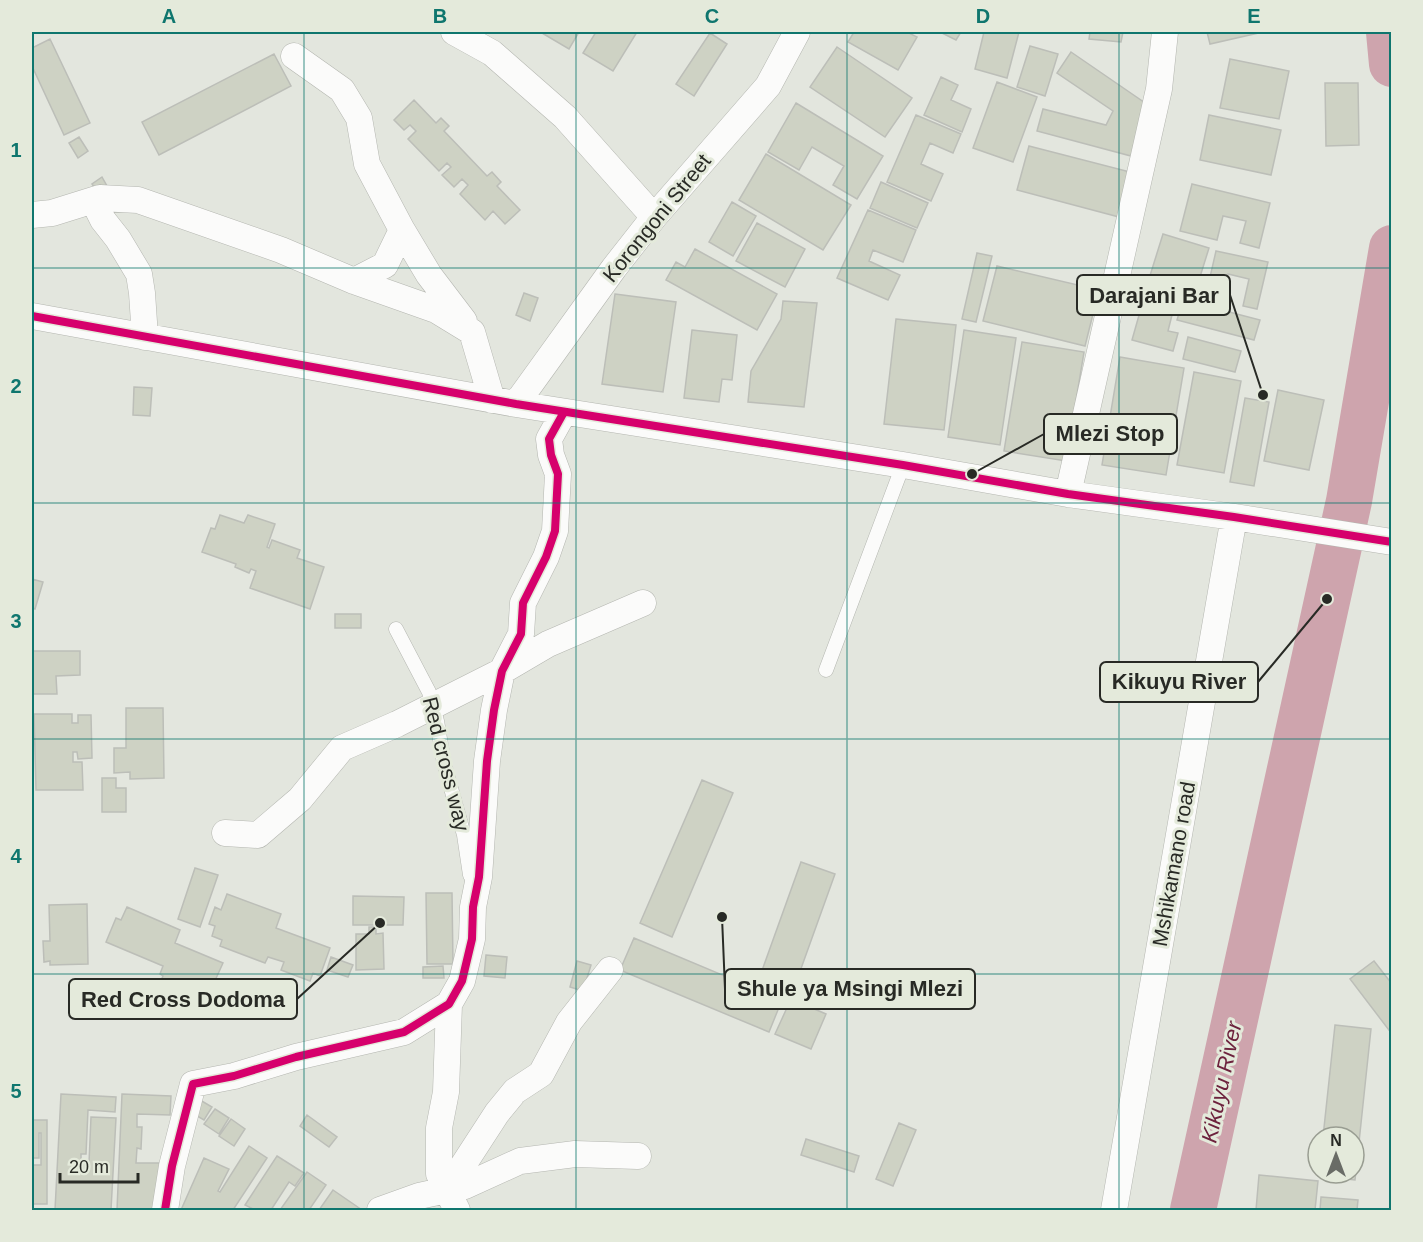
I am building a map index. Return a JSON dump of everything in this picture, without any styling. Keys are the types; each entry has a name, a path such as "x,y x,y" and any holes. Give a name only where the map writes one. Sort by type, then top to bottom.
{"street":[{"path":"454,32 492,53 565,117 654,217"},
{"name":"Korongoni Street","path":"504,402 654,217 768,86 797,32"},
{"path":"1068,494 1159,89 1165,32"},
{"path":"294,56 342,90 359,118 367,164 429,275 472,332 504,402"},
{"path":"32,215 52,213 100,198 138,200 280,250 354,281 436,310 472,332"},
{"path":"100,198 97,208 103,220 118,239 139,274 145,337"},
{"path":"354,281 385,265 402,230"},
{"path":"32,316 564,412 903,465 1068,494 1392,542"},
{"path":"165,1210 172,1166 193,1084 234,1076 296,1057 404,1032 448,1004 462,981 472,939 473,907 479,877 488,751 494,710 502,671 521,634 523,603 546,557 555,531 558,474 550,455 549,439 564,412"},
{"name":"Mshikamano road","path":"1114,1210 1234,517"},
{"path":"225,833 258,835 300,799 342,748 433,706 502,671 548,644 643,603"},
{"path":"452,1200 497,1113 514,1090 541,1074 569,1022 610,970"},
{"path":"448,1004 446,1092 439,1128 439,1174 452,1200"},
{"path":"452,1200 465,1186 520,1161 575,1154 638,1156"},
{"path":"380,1210 419,1196 452,1200"}],"lane":[{"path":"826,670 903,465"},
{"name":"Red cross way","path":"396,629 429,692 433,706 444,763 464,835 473,907"}],"building":[{"path":"543,32 579,32 569,49"},
{"path":"596,32 637,32 613,71 583,53"},
{"path":"854,32 907,32 917,37 898,70 848,42"},
{"path":"940,32 961,32 956,40"},
{"path":"984,32 1019,32 1007,78 975,69"},
{"path":"1090,32 1123,32 1121,42 1089,39"},
{"path":"1207,32 1263,32 1210,44"},
{"path":"710,33 727,44 694,96 676,84"},
{"path":"50,39 90,123 64,135 32,66 32,48"},
{"path":"1030,46 1058,54 1045,96 1017,87"},
{"path":"837,47 912,98 885,137 810,87"},
{"path":"1071,52 1151,107 1131,156 1037,131 1043,109 1106,125 1113,111 1057,73"},
{"path":"274,54 291,86 159,155 142,122"},
{"path":"1230,59 1289,71 1279,119 1220,108"},
{"path":"941,77 958,85 951,100 971,109 962,132 924,115"},
{"path":"997,82 1037,97 1013,162 973,148"},
{"path":"1325,83 1358,83 1359,145 1326,146"},
{"path":"414,100 436,123 441,118 449,126 444,131 487,176 492,172 501,182 497,186 520,210 505,224 493,211 485,220 460,194 468,185 462,179 454,187 442,175 451,167 447,163 439,171 408,139 416,131 410,125 404,130 394,120"},
{"path":"796,103 883,156 857,199 833,185 844,166 812,147 799,170 768,152"},
{"path":"916,115 961,134 953,153 930,143 921,164 943,174 931,201 887,182"},
{"path":"1209,115 1281,130 1271,175 1200,160"},
{"path":"79,137 88,151 78,158 69,143"},
{"path":"1029,146 1130,172 1119,217 1017,190"},
{"path":"766,154 851,205 823,250 739,200"},
{"path":"102,177 107,186 97,192 92,184"},
{"path":"881,182 928,203 917,228 870,208"},
{"path":"1192,184 1270,203 1259,248 1240,243 1246,221 1223,216 1217,240 1180,231"},
{"path":"732,202 756,216 733,256 709,242"},
{"path":"868,210 916,230 903,262 873,250 869,261 900,275 888,300 837,278"},
{"path":"757,223 805,249 785,287 736,261"},
{"path":"1163,234 1209,248 1194,296 1148,282"},
{"path":"695,249 777,294 757,330 666,280 676,262 685,267"},
{"path":"1216,251 1268,262 1257,309 1243,306 1249,279 1228,274 1222,303 1205,299"},
{"path":"977,253 992,256 976,322 962,319"},
{"path":"997,266 1099,290 1085,346 983,321"},
{"path":"1147,287 1177,295 1168,331 1178,333 1173,351 1132,340"},
{"path":"524,293 538,298 530,321 516,315"},
{"path":"615,294 676,302 663,392 602,384"},
{"path":"1183,300 1260,320 1254,340 1177,320"},
{"path":"783,301 817,303 804,407 748,402 751,371 781,319"},
{"path":"896,319 956,325 944,430 884,424"},
{"path":"692,330 737,335 732,380 722,379 719,402 684,398"},
{"path":"964,330 1016,338 1000,445 948,437"},
{"path":"1188,337 1241,351 1235,372 1183,359"},
{"path":"1022,342 1084,352 1066,461 1004,451"},
{"path":"1120,357 1184,368 1166,475 1102,465"},
{"path":"1194,372 1241,381 1224,473 1177,465"},
{"path":"134,387 152,388 150,416 133,415"},
{"path":"1278,390 1324,400 1309,470 1264,461"},
{"path":"1245,398 1269,402 1254,486 1230,482"},
{"path":"220,515 244,523 248,515 275,524 267,547 269,548 272,540 300,550 297,558 324,567 310,609 250,588 256,571 251,569 249,573 235,567 236,564 202,552 211,528 215,529"},
{"path":"32,579 43,582 35,609 32,608"},
{"path":"335,614 361,614 361,628 335,628"},
{"path":"32,651 80,651 80,675 56,676 57,694 32,694"},
{"path":"126,708 163,708 164,778 130,779 130,772 114,773 114,748 126,748"},
{"path":"34,714 72,714 72,723 78,723 78,715 91,715 92,758 78,759 77,752 73,752 73,762 82,762 83,790 36,790"},
{"path":"102,778 116,778 116,788 126,788 126,812 102,812"},
{"path":"702,780 733,793 672,937 640,923"},
{"path":"801,862 835,874 794,988 760,976"},
{"path":"195,868 218,875 200,927 178,919"},
{"path":"426,893 452,893 453,964 427,964"},
{"path":"227,894 281,914 276,928 330,948 320,976 313,973 310,981 281,970 284,962 268,957 265,963 220,946 222,940 212,936 215,926 209,924 215,907 221,910"},
{"path":"353,896 404,897 403,925 353,925"},
{"path":"87,904 88,964 50,965 50,961 44,962 43,941 50,941 49,905"},
{"path":"127,907 180,930 175,943 223,963 208,996 185,987 182,994 159,985 163,976 160,974 163,966 106,942 116,918 121,920"},
{"path":"369,927 376,927 376,934 383,933 384,969 356,970 356,934 369,934"},
{"path":"634,938 782,1000 769,1032 620,970"},
{"path":"486,955 507,957 505,978 484,976"},
{"path":"331,957 353,965 348,977 327,970"},
{"path":"577,961 591,965 583,991 570,987"},
{"path":"1374,961 1392,984 1392,1034 1350,979"},
{"path":"443,966 444,978 423,978 423,967"},
{"path":"791,999 826,1014 811,1049 775,1034"},
{"path":"1335,1025 1371,1029 1361,1125 1324,1125"},
{"path":"61,1094 116,1097 115,1112 88,1110 86,1154 81,1154 81,1162 89,1163 91,1117 116,1118 111,1210 55,1210"},
{"path":"122,1094 171,1096 170,1115 137,1114 137,1127 142,1127 141,1149 137,1148 136,1163 164,1163 162,1210 117,1210"},
{"path":"200,1100 212,1107 204,1120 192,1113"},
{"path":"215,1109 229,1118 219,1134 204,1124"},
{"path":"307,1115 337,1137 329,1147 300,1126"},
{"path":"231,1119 245,1129 234,1146 219,1136"},
{"path":"32,1120 47,1120 47,1204 32,1204 32,1165 41,1165 41,1133 39,1133 39,1158 32,1158"},
{"path":"899,1123 916,1130 893,1186 876,1179"},
{"path":"806,1139 859,1156 854,1172 801,1155"},
{"path":"249,1146 267,1158 233,1210 181,1210 204,1158 229,1169 218,1191 220,1192"},
{"path":"277,1156 304,1173 295,1186 289,1182 271,1210 255,1210 245,1205"},
{"path":"307,1172 326,1185 309,1210 280,1210"},
{"path":"1259,1175 1306,1180 1306,1185 1318,1185 1315,1210 1256,1210"},
{"path":"333,1190 362,1210 319,1210"},
{"path":"1321,1197 1358,1200 1357,1210 1320,1210"}],"waterway":[{"name":"Kikuyu River","path":"1389,32 1392,64"},
{"name":"Kikuyu River","path":"1193,1210 1349,501 1392,248"}],"cycle path":[{"path":"32,316 516,404 903,465 1068,494 1392,542"},
{"path":"165,1210 172,1166 193,1084 234,1076 296,1057 404,1032 449,1004 462,981 472,939 487,761 494,710 502,671 521,634 523,603 546,557 555,531 558,474 551,455 549,439 564,412"}],"place":[{"name":"Darajani Bar","path":"1263,395"},
{"name":"Mlezi Stop","path":"972,474"},
{"name":"Kikuyu River","path":"1327,599"},
{"name":"Shule ya Msingi Mlezi","path":"722,917"},
{"name":"Red Cross Dodoma","path":"380,923"}]}
